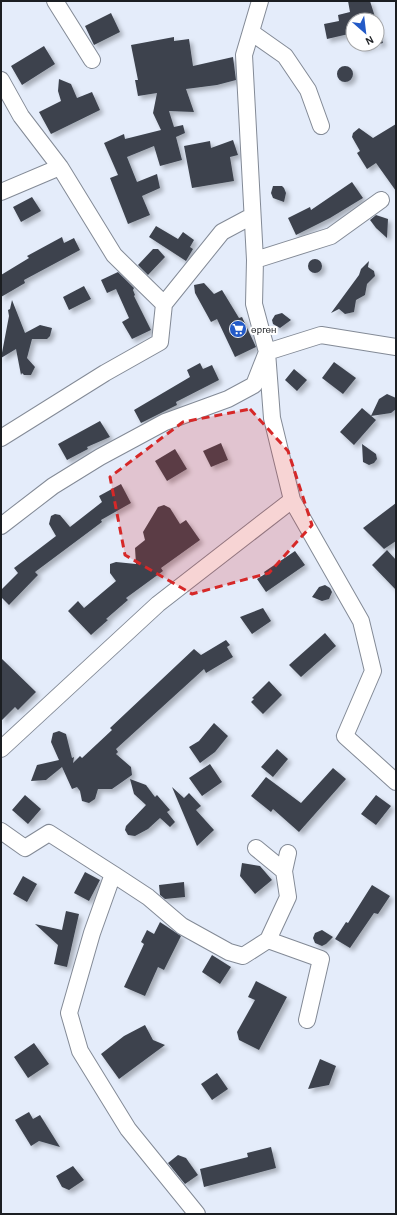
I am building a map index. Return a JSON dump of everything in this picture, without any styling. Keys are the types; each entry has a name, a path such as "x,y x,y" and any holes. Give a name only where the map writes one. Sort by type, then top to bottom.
{"street":[{"path":"55,1 92,60"},
{"path":"260,1 244,55 255,260 254,304 267,352 272,418 292,500 361,621 373,671 345,736 396,782"},
{"path":"251,32 285,56 308,90 321,126"},
{"path":"1,80 20,116 60,166 114,255 164,304"},
{"path":"1,192 60,166"},
{"path":"255,260 331,236 381,200"},
{"path":"1,438 105,373 160,342 164,304 222,232 252,216"},
{"path":"267,352 321,335 396,347"},
{"path":"1,526 53,486 100,457 165,422 228,399 254,385 267,352"},
{"path":"1,749 158,604 292,500"},
{"path":"1,831 25,848 49,833 148,897 182,926 229,952 244,956 268,940 288,897 284,870 288,853"},
{"path":"256,848 284,870"},
{"path":"113,874 92,933 69,1013 80,1051 128,1129 197,1214"},
{"path":"268,940 321,959 307,1020"}],"highlighted area":[{"path":"250,409 288,451 312,525 269,573 192,594 125,555 110,477 183,422"}],"building":[{"path":"348,1 370,1 373,12 350,12"},
{"path":"111,13 120,32 94,45 85,26"},
{"path":"345,13 345,35 327,39 324,24 339,21 338,15"},
{"path":"174,37 174,41 189,39 193,66 233,57 236,80 217,85 186,89 194,112 169,111 174,127 183,125 185,133 176,137 182,160 160,166 154,146 127,157 137,182 157,174 160,188 142,196 150,215 128,224 110,178 118,175 104,143 124,134 125,139 161,130 153,113 157,93 138,96 135,80 138,80 131,45"},
{"path":"44,46 55,64 22,85 11,66"},
{"path":"345,66 351,68 353,74 351,80 345,82 339,80 337,74 339,68"},
{"path":"59,79 71,84 77,98 92,92 100,110 51,134 39,112 61,101 58,91"},
{"path":"396,124 396,191 376,163 367,169 357,153 360,151 352,137 353,133 359,128 373,138"},
{"path":"233,140 238,155 230,157 234,181 192,188 184,146 210,141 211,148"},
{"path":"352,182 363,198 330,218 296,235 288,218 310,207 311,210"},
{"path":"273,186 282,186 284,188 286,193 284,202 273,198 271,193"},
{"path":"32,197 41,211 21,222 13,207"},
{"path":"376,215 388,219 387,238 370,220"},
{"path":"156,226 178,239 183,232 194,240 190,247 193,249 186,261 149,237"},
{"path":"62,237 64,243 74,238 80,250 24,280 25,283 1,297 1,275 29,258 27,256"},
{"path":"153,249 158,249 165,257 148,275 138,265"},
{"path":"312,259 318,259 322,263 322,269 318,273 312,273 308,269 308,263"},
{"path":"369,261 368,267 374,271 375,276 367,284 365,295 356,300 354,312 345,314 339,309 331,313 359,275 361,269"},
{"path":"118,272 134,288 134,296 151,330 132,339 122,322 129,318 116,289 107,293 101,280"},
{"path":"204,283 214,294 222,290 239,318 242,317 256,347 235,357 217,319 211,322 195,293 194,285"},
{"path":"84,286 91,299 69,310 63,297"},
{"path":"12,300 25,333 40,325 52,328 50,336 47,339 32,339 27,358 35,367 31,375 24,375 22,373 21,375 16,349 1,358 9,316 8,310 10,309"},
{"path":"282,313 291,320 280,328 273,324 272,320 275,315"},
{"path":"334,362 356,378 343,394 322,378"},
{"path":"200,363 203,369 212,365 219,380 176,402 177,405 141,423 134,410 190,377 187,370"},
{"path":"294,369 307,380 297,391 285,380"},
{"path":"387,394 396,398 396,409 391,413 371,416 379,399"},
{"path":"362,408 376,420 354,445 340,432"},
{"path":"100,421 110,437 87,447 88,449 67,460 58,444"},
{"path":"221,443 228,460 211,467 203,451"},
{"path":"362,444 376,454 377,459 374,463 369,465 363,462"},
{"path":"175,449 187,469 167,481 155,461"},
{"path":"121,484 131,503 101,520 102,522 35,572 38,575 9,605 1,597 1,590 18,573 14,568 56,536 49,524 51,516 55,514 60,515 70,527 102,502 99,496"},
{"path":"396,503 396,541 384,549 363,528"},
{"path":"164,505 170,508 180,524 186,520 200,540 161,568 163,571 126,598 128,600 106,619 108,620 91,635 68,611 78,601 84,608 116,581 110,573 110,564 116,562 136,564 135,548 145,540 143,532 158,507"},
{"path":"387,550 396,560 396,590 372,565"},
{"path":"295,551 305,565 266,592 257,579 265,574 264,572"},
{"path":"325,585 330,588 332,592 329,599 322,601 312,597 319,587"},
{"path":"263,608 271,621 252,634 240,617"},
{"path":"325,633 336,646 301,677 289,665"},
{"path":"226,640 230,645 227,647 233,657 206,673 204,669 116,749 118,752 116,754 131,767 132,775 112,789 98,789 95,799 89,803 82,801 80,791 77,787 72,789 62,767 46,780 31,781 37,765 59,760 51,742 53,733 59,731 66,734 72,758 74,757 73,763 80,756 82,758 112,730 110,728 194,649 201,655"},
{"path":"1,658 36,692 18,710 15,707 1,721"},
{"path":"269,681 282,695 263,714 251,702 254,699 252,698"},
{"path":"214,723 228,736 215,752 200,763 189,747 199,741"},
{"path":"277,749 288,759 273,777 261,767"},
{"path":"210,764 222,782 202,796 189,778"},
{"path":"333,768 346,779 299,832 273,809 271,812 251,796 266,777 301,803"},
{"path":"130,779 146,785 155,797 157,795 170,810 167,812 175,822 170,827 160,818 148,829 135,836 128,835 125,830 126,826 146,805 134,794"},
{"path":"172,787 184,798 189,793 201,806 196,810 214,830 197,846"},
{"path":"25,795 41,809 28,824 12,810"},
{"path":"376,795 391,806 376,825 361,814"},
{"path":"242,863 260,866 272,880 255,894 240,876"},
{"path":"85,872 100,880 89,901 74,893"},
{"path":"23,876 37,884 27,902 13,894"},
{"path":"184,882 185,897 165,899 160,895 159,885"},
{"path":"372,885 390,896 378,914 374,913 350,948 335,939 346,922 348,923"},
{"path":"66,911 79,914 67,967 54,964 58,945 35,924 62,930"},
{"path":"160,922 181,936 164,970 158,967 145,996 124,987 144,944 141,942 147,930 154,934"},
{"path":"322,930 333,937 322,946 315,943 313,938 315,933"},
{"path":"212,955 231,967 220,984 202,972"},
{"path":"256,981 287,997 259,1050 239,1040 237,1032 255,1000 248,997"},
{"path":"145,1025 153,1040 165,1045 119,1079 101,1054 124,1036"},
{"path":"34,1043 49,1064 28,1078 14,1057"},
{"path":"320,1059 336,1066 329,1085 308,1089"},
{"path":"217,1073 228,1089 212,1100 201,1084"},
{"path":"29,1112 33,1119 40,1115 60,1147 39,1141 31,1146 15,1120"},
{"path":"271,1147 276,1168 204,1187 200,1169 248,1157 247,1153"},
{"path":"178,1155 186,1158 198,1175 185,1184 168,1163"},
{"path":"73,1166 84,1180 69,1190 62,1187 56,1176"}],"place":[{"name":"өргөн","path":"238,329"}]}
